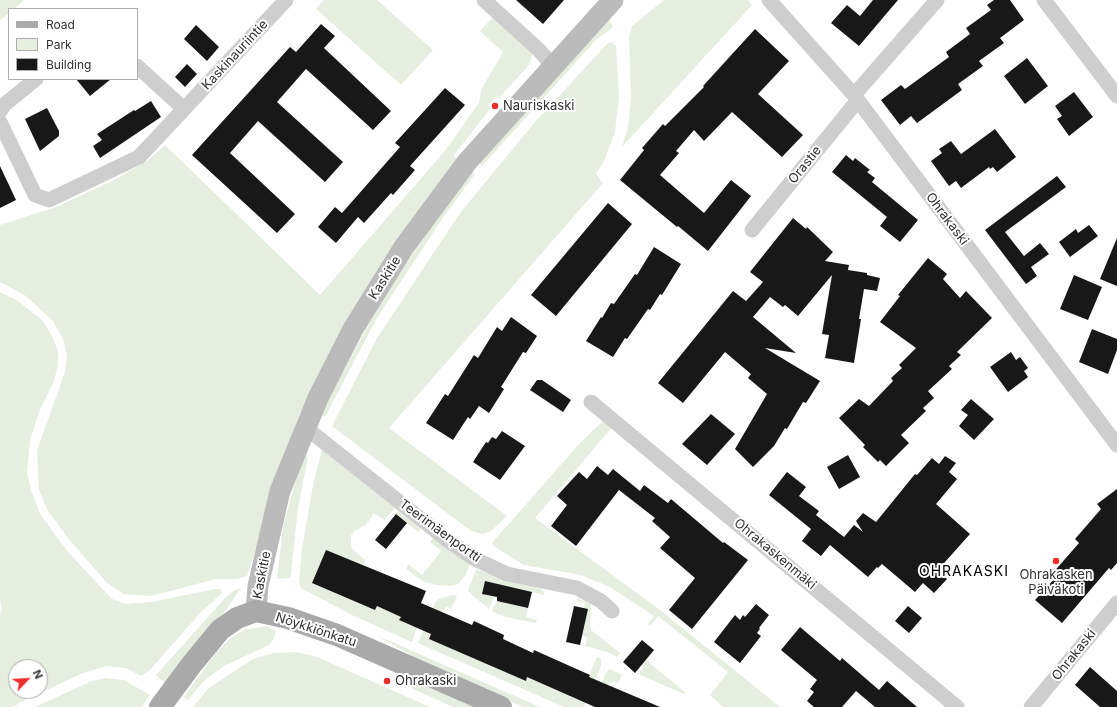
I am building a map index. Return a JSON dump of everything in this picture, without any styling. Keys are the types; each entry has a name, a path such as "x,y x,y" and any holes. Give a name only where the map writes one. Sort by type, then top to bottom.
{"main road":[{"path":"160,707 220,630 237,618 256,611"},
{"name":"Nöykkiönkatu","path":"256,611 288,618 342,637 502,707"}],"street":[{"name":"Kaskinauriintie","path":"0,122 35,195 49,200 138,157 286,0"},
{"path":"484,0 540,50 553,66"},
{"name":"Kaskitie","path":"256,611 258,586 280,490 318,398 354,329 404,247 467,162 613,0"},
{"name":"Ohrakaski","path":"769,0 856,98 1117,445"},
{"name":"Orastie","path":"752,230 856,98 937,0"},
{"path":"1044,0 1117,96"},
{"path":"138,67 184,109"},
{"path":"0,111 4,105 35,80"},
{"name":"Ohrakaskenmäki","path":"591,402 957,707"},
{"name":"Teerimäenportti","path":"305,427 446,539 475,559 507,574 577,588 600,601 612,611"},
{"name":"Ohrakaski","path":"1031,707 1117,603"}],"green space":[{"path":"0,0 24,0 15,8 8,8 8,14 0,20"},
{"path":"324,0 377,0 433,50 401,85 316,9"},
{"path":"664,0 748,0 752,5 622,147 628,127 631,98 629,36 632,26"},
{"path":"493,17 533,53 529,65 499,98 497,96 488,105 491,108 454,155 458,163 395,245 299,415 247,576 237,579 216,579 151,596 123,594 107,583 68,538 48,511 39,490 37,450 65,372 67,355 63,339 53,321 26,296 0,282 0,225 56,207 116,179 147,161 165,145 320,295 444,152 479,103 481,90 503,52 480,31"},
{"path":"609,19 613,27 596,40 482,166 479,163"},
{"path":"612,42 616,46 619,98 615,132 604,161 596,174 603,183 389,428 507,516 491,531 482,534 471,531 332,426 377,338 460,213 536,121 607,44"},
{"path":"472,171 475,174 444,216 377,318 325,417 321,414 365,331 396,279 448,202"},
{"path":"0,292 18,301 42,320 52,336 58,351 58,365 54,381 39,412 30,440 27,473 31,490 40,514 68,552 112,599 126,604 151,602 215,589 220,589 222,593 200,613 150,670 141,676 126,668 107,666 83,673 48,689 48,659 8,659 8,699 27,699 13,707 0,707 0,615 2,609 0,600"},
{"path":"605,419 613,426 535,518 660,610 780,707 723,707 710,695 728,672 658,616 650,626 648,624 654,616 610,587 581,575 524,565 495,547 492,543 580,443"},
{"path":"322,450 395,508 384,520 374,513 366,525 354,531 351,535 351,546 353,550 365,560 364,565 326,550 312,583 375,610 377,606 401,617 399,620 411,626 421,618 412,642 352,615 301,588 299,582 302,548 314,480"},
{"path":"303,455 308,457 298,508 291,574 290,578 277,579 283,526"},
{"path":"399,510 421,528 418,532 396,514"},
{"path":"435,535 471,561 465,576 458,584 451,586 436,585 422,581 406,569 408,564 422,575 441,551 430,542"},
{"path":"476,569 510,581 541,589 544,592 544,595 485,581 482,594 494,597 489,609 468,590"},
{"path":"241,588 226,610 165,683 156,675 226,597 235,590"},
{"path":"454,595 457,596 451,609 446,606 444,610 442,609 429,639 526,680 527,677 579,700 597,657 601,659 601,666 584,707 564,707 418,643 435,602 440,598"},
{"path":"577,598 591,604 591,630 620,653 617,657 608,652 585,646 587,637 582,636 588,609 584,608 585,603 577,601"},
{"path":"497,601 528,608 526,617 537,620 536,623 506,617 493,612 492,610"},
{"path":"266,626 276,631 273,640 269,645 224,666 204,681 188,700 184,697 217,651 232,637 244,630"},
{"path":"376,635 540,707 523,707 423,662"},
{"path":"297,652 317,657 430,707 193,707 209,688 253,659 274,653"},
{"path":"646,660 686,693 684,694 638,674 644,667 642,665"},
{"path":"610,669 622,675 618,683 613,681 611,684 609,683 599,707 590,707 607,671"},
{"path":"105,678 124,680 150,695 141,707 35,707 92,681"},
{"path":"402,678 427,683 481,707 453,707 400,683"}],"building":[{"path":"516,0 564,0 543,24"},
{"path":"873,0 898,0 859,46 831,23 847,5 860,16"},
{"path":"994,0 1010,0 1024,20 1000,38 1004,43 979,61 983,66 958,84 962,90 917,123 911,116 900,125 881,100 901,85 905,89 949,57 946,52 970,34 966,28 991,10 987,5"},
{"path":"321,24 335,36 324,48 391,111 373,130 306,69 277,102 343,162 325,182 258,121 230,153 295,214 277,233 192,155 290,47 296,52"},
{"path":"196,25 219,47 207,61 184,39"},
{"path":"755,29 789,61 758,94 803,135 782,157 732,112 704,141 694,130 676,151 679,153 660,175 704,213 731,180 751,196 708,251 620,180 644,150 642,148 663,124 665,126 704,87 703,86"},
{"path":"1027,58 1048,86 1025,104 1004,76"},
{"path":"187,64 197,74 185,87 175,77"},
{"path":"77,80 110,80 90,96"},
{"path":"445,88 465,105 410,166 415,170 393,195 391,193 364,223 358,217 336,243 318,227 335,207 342,213 400,147 395,143"},
{"path":"1074,92 1093,117 1069,136 1057,119 1062,116 1055,106"},
{"path":"151,101 161,117 100,158 93,146 102,140 97,134"},
{"path":"47,108 59,131 59,136 40,151 25,119"},
{"path":"995,129 1016,157 997,172 993,167 990,169 989,167 961,188 956,181 949,186 931,161 942,153 939,149 951,141 961,154"},
{"path":"846,155 853,161 855,158 870,170 867,172 875,178 872,182 918,220 900,242 880,226 887,217 832,172"},
{"path":"0,166 16,200 0,208"},
{"path":"1057,176 1066,187 1005,232 1024,256 1040,243 1049,254 1031,267 1037,276 1026,284 985,230"},
{"path":"608,203 632,224 556,316 531,295"},
{"path":"793,218 806,229 807,227 833,252 825,261 849,265 848,270 867,273 867,275 880,278 877,291 864,289 854,363 825,358 829,335 822,334 832,275 798,316 785,305 783,307 770,297 753,317 796,353 765,348 820,381 806,403 803,402 787,429 785,428 774,446 753,467 735,449 767,394 748,378 751,374 725,352 683,403 658,383 733,291 746,301 763,282 750,272"},
{"path":"1089,225 1098,236 1070,257 1059,242 1076,229 1078,233"},
{"path":"1117,238 1117,286 1100,279"},
{"path":"654,247 681,264 662,295 660,294 650,310 648,309 627,339 625,338 613,357 586,341 611,303 614,304 635,274 637,275"},
{"path":"928,258 947,274 943,279 960,298 966,291 992,318 957,352 961,355 949,366 952,369 928,391 934,398 923,408 926,411 901,435 909,443 886,466 880,460 878,462 863,447 865,445 839,418 859,399 869,406 893,381 891,378 902,368 899,365 916,348 880,322 900,296 898,295"},
{"path":"1074,275 1102,287 1088,320 1060,309"},
{"path":"511,317 537,336 526,353 523,352 501,387 504,389 489,413 479,406 470,419 468,417 453,440 426,423 445,394 448,396 474,355 478,358 497,327 502,331"},
{"path":"1092,329 1117,339 1117,350 1108,374 1079,362"},
{"path":"1011,352 1016,360 1020,357 1028,368 1024,371 1028,377 1008,392 990,367"},
{"path":"537,380 542,380 571,400 563,412 530,390"},
{"path":"971,399 994,419 974,440 959,426 968,415 961,410"},
{"path":"711,414 735,434 707,465 682,444"},
{"path":"502,431 525,446 500,480 473,462 486,442 488,443 492,437 496,439"},
{"path":"848,455 860,477 839,489 827,467"},
{"path":"945,456 956,463 949,472 957,479 936,504 970,534 937,571 947,579 934,593 923,583 915,592 882,564 878,568 877,567 868,577 830,545 821,556 802,541 811,529 769,495 787,472 806,487 799,496 819,511 816,515 844,537 854,525 863,532 856,521 863,513 876,522 915,474 917,475 932,458 939,464"},
{"path":"597,466 608,475 613,469 640,491 644,485 668,503 671,499 723,543 724,542 748,560 692,629 669,610 695,578 660,548 670,537 652,521 655,518 619,490 576,546 551,526 567,505 557,496 579,472 587,479"},
{"path":"1117,489 1117,563 1111,570 1109,568 1062,623 1035,600 1055,578 1051,575 1079,543 1075,539 1101,509 1097,504"},
{"path":"396,514 407,523 386,549 375,540"},
{"path":"326,550 426,591 421,603 472,625 474,621 504,635 503,639 533,653 534,650 590,675 589,677 660,707 595,707 527,677 526,681 429,639 431,634 399,620 401,617 377,606 375,610 312,583"},
{"path":"485,581 532,592 528,608 497,601 497,597 482,594"},
{"path":"756,604 769,615 757,633 761,636 740,663 714,642 735,615 740,620 743,615 745,617"},
{"path":"574,606 588,609 580,645 566,642"},
{"path":"908,606 922,618 909,633 895,621"},
{"path":"800,627 840,661 842,658 879,690 887,681 917,707 875,707 856,691 842,707 814,707 807,701 814,692 810,689 817,680 781,650"},
{"path":"642,640 654,650 635,673 623,662"},
{"path":"1090,667 1117,691 1117,707 1100,707 1075,685"}],"place":[{"name":"Nauriskaski","path":"495,106"},
{"name":"Ohrakasken Päiväkoti","path":"1056,561"},
{"name":"Ohrakaski","path":"387,681"}],"district":[{"name":"OHRAKASKI","path":"964,572"}]}
